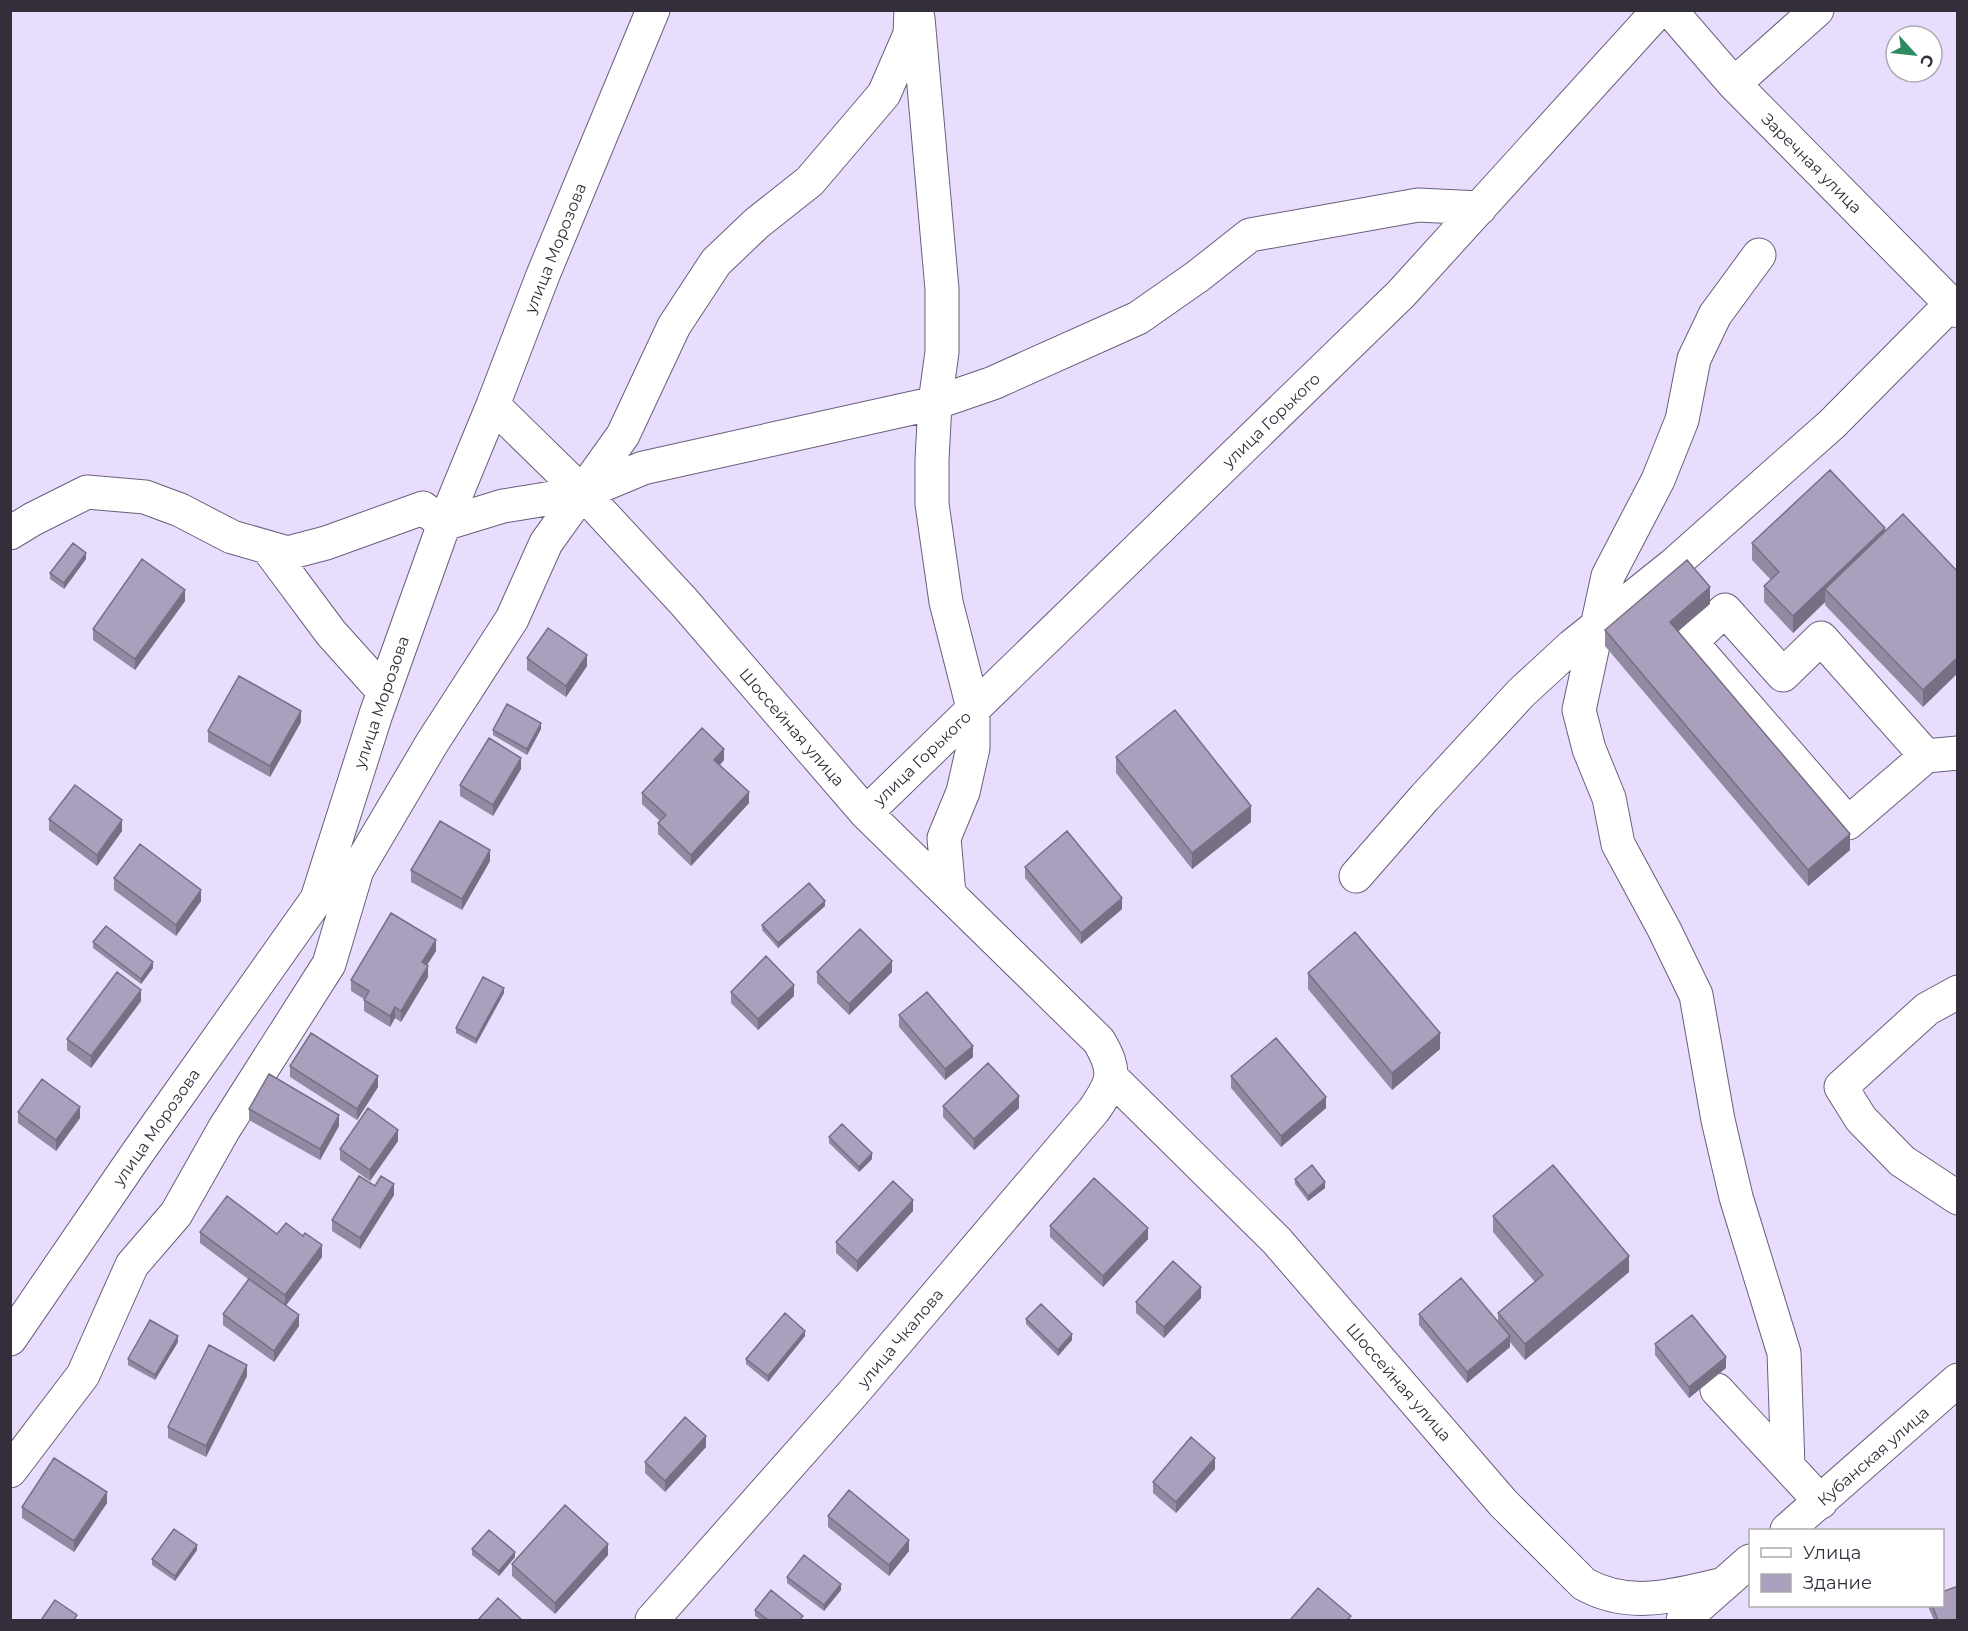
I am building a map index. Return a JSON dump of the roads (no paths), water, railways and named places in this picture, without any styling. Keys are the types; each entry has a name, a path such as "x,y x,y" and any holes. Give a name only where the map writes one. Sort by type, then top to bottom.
{"street":[{"name":"улица Морозова","path":"10,1339 136,1155 317,899 384,692 444,525 494,405 543,275 654,10"},
{"path":"10,1471 83,1375 132,1264 176,1214 224,1129 329,964 357,870 432,743 512,619 546,543 623,435 674,326 716,262 757,223 810,181 884,94 910,34 911,10"},
{"path":"918,10 942,289 942,352 935,403 932,460 933,504 946,602 973,708 973,748 963,792 944,838 949,894"},
{"name":"улица Горького","path":"866,813 1401,294 1659,10"},
{"name":"Заречная улица","path":"1670,10 1734,84 1954,308"},
{"path":"1734,84 1817,10"},
{"path":"10,533 87,492 145,497 180,510 231,537 288,553 326,543 423,508 444,525 503,506 583,493 643,468 935,403 993,383 1138,318 1198,276 1250,235 1418,205 1480,208"},
{"path":"1759,255 1715,315 1694,359 1682,420 1658,480 1608,576 1579,710 1589,749 1609,798 1617,844 1664,929 1696,995 1718,1120 1736,1197 1784,1353 1788,1466"},
{"path":"1356,876 1521,693 1673,565 1832,424 1954,308"},
{"name":"Шоссейная улица","path":"494,405 583,493 684,602 866,813 1099,1041 1111,1066 1111,1077 1278,1241 1503,1503 1584,1584 1598,1592 1624,1599 1663,1598 1724,1584"},
{"path":"267,548 331,633 384,692"},
{"path":"1725,610 1783,675 1821,638 1942,755 1848,823 1691,642 1725,610"},
{"path":"1958,992 1927,1009 1841,1087 1861,1119 1902,1161 1958,1198"},
{"name":"улица Чкалова","path":"652,1620 854,1392 1094,1110 1107,1091 1111,1077"},
{"name":"Кубанская улица","path":"1788,1529 1958,1380"},
{"path":"1717,1390 1821,1502"},
{"path":"1683,1620 1749,1563"}]}
